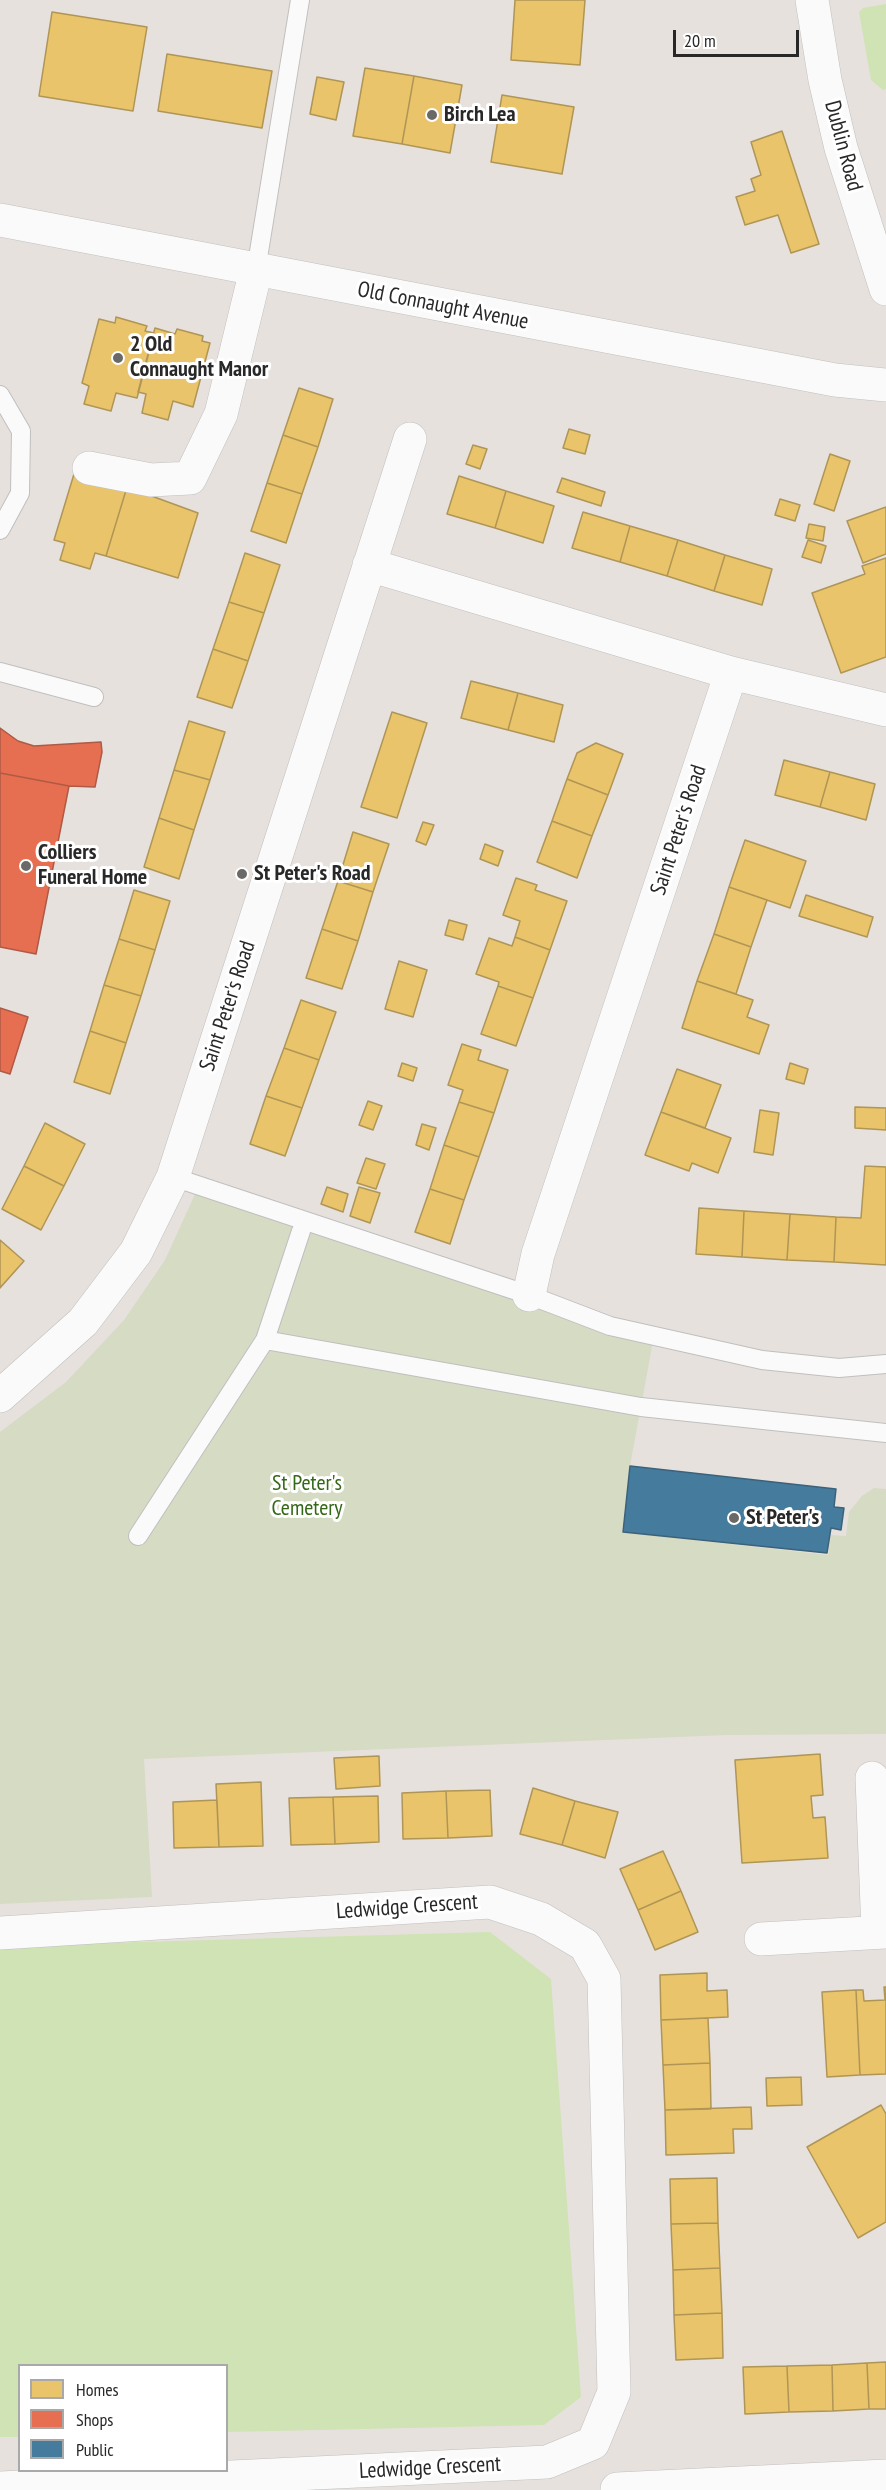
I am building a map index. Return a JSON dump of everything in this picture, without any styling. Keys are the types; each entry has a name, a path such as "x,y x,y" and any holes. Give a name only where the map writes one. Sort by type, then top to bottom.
{"street":[{"name":"Dublin Road","path":"812,0 825,80 841,148 885,283"},
{"name":"Old Connaught Avenue","path":"0,220 824,378 886,385"},
{"path":"89,468 151,480 190,478 221,414 256,270"},
{"name":"Saint Peter's Road","path":"0,1396 84,1322 136,1252 173,1177 410,439"},
{"path":"369,565 731,673 886,710"},
{"name":"Saint Peter's Road","path":"529,1295 538,1254 731,673"},
{"path":"761,1939 882,1932 872,1778"},
{"name":"Ledwidge Crescent","path":"0,1933 490,1902 541,1919 585,1945 604,1979 614,2392 594,2443 547,2462 191,2485 0,2488"},
{"path":"594,2443 617,2489 886,2476"}],"lane":[{"path":"256,270 300,0"},
{"path":"0,395 21,431 20,493 0,530"},
{"path":"0,672 94,697"},
{"path":"173,1177 529,1295 610,1326 762,1360 839,1368 886,1364"},
{"path":"138,1536 265,1340 301,1230"},
{"path":"265,1340 641,1407 886,1432"}],"green space":[{"path":"886,4 886,89 883,90 871,80 859,12 863,8"},
{"name":"St Peter's Cemetery","path":"196,1192 653,1341 630,1466 622,1532 828,1555 831,1535 846,1536 849,1512 862,1496 874,1488 886,1489 886,1734 727,1735 144,1759 152,1897 0,1904 0,1432 66,1382 124,1320 165,1260"},
{"path":"490,1932 551,1979 581,2397 544,2425 228,2432 228,2364 18,2364 18,2437 0,2437 0,1946"}],"building: Homes":[{"path":"515,0 585,0 580,65 511,60"},
{"path":"52,12 147,27 133,111 39,96"},
{"path":"167,54 272,71 262,128 158,111"},
{"path":"365,68 414,76 402,144 353,136"},
{"name":"Birch Lea","path":"414,76 462,85 450,153 402,144"},
{"path":"317,77 344,82 336,120 310,114"},
{"path":"502,95 574,107 562,174 491,162"},
{"path":"782,131 819,244 791,253 778,215 745,225 736,197 755,191 751,179 761,175 751,142"},
{"name":"2 Old Connaught Manor","path":"116,317 147,326 145,331 154,333 137,398 116,393 111,411 84,404 89,386 82,383 99,319 115,323"},
{"path":"155,328 175,334 177,329 203,336 202,341 210,343 193,407 173,401 168,420 142,413 146,394 138,392"},
{"path":"299,388 333,399 318,447 283,435"},
{"path":"569,429 590,435 585,454 563,448"},
{"path":"283,435 318,447 302,494 267,483"},
{"path":"473,445 487,449 480,469 466,464"},
{"path":"830,454 850,461 834,511 814,504"},
{"path":"74,474 127,487 106,556 95,553 90,569 60,560 65,543 54,540"},
{"path":"459,476 506,491 495,528 447,514"},
{"path":"562,478 605,492 601,506 557,492"},
{"path":"267,483 302,494 286,543 251,531"},
{"path":"127,487 198,513 178,578 106,556"},
{"path":"506,491 554,506 543,543 495,528"},
{"path":"780,499 800,505 795,521 775,515"},
{"path":"886,507 886,554 863,563 847,521"},
{"path":"583,512 630,526 620,562 572,548"},
{"path":"809,524 825,527 823,541 806,538"},
{"path":"630,526 678,540 667,576 620,562"},
{"path":"678,540 725,555 714,591 667,576"},
{"path":"808,540 826,546 821,563 802,557"},
{"path":"245,553 280,565 264,613 229,602"},
{"path":"725,555 772,569 762,605 714,591"},
{"path":"886,558 886,657 841,673 812,593 865,574 862,566"},
{"path":"229,602 264,613 248,661 213,649"},
{"path":"213,649 248,661 232,708 197,697"},
{"path":"471,681 518,693 508,730 461,718"},
{"path":"518,693 563,705 554,742 508,730"},
{"path":"392,712 427,723 397,818 361,807"},
{"path":"189,721 225,732 210,780 174,770"},
{"path":"596,743 623,754 608,795 567,779 577,753"},
{"path":"784,760 830,772 820,807 775,795"},
{"path":"174,770 210,780 194,830 159,818"},
{"path":"830,772 875,784 866,820 820,807"},
{"path":"567,779 608,795 592,836 552,821"},
{"path":"159,818 194,830 179,879 144,867"},
{"path":"552,821 592,836 577,878 537,862"},
{"path":"423,822 434,825 426,845 416,841"},
{"path":"353,832 389,844 373,892 338,881"},
{"path":"745,840 806,861 790,908 729,887"},
{"path":"485,844 503,851 498,866 480,859"},
{"path":"516,878 537,885 535,890 567,901 550,950 515,937 520,921 503,915"},
{"path":"338,881 373,892 358,941 322,929"},
{"path":"729,887 767,900 751,947 714,934"},
{"path":"134,890 170,901 155,950 119,939"},
{"path":"806,895 873,917 867,937 799,916"},
{"path":"449,920 467,925 463,940 445,935"},
{"path":"322,929 358,941 342,989 306,978"},
{"path":"714,934 751,947 736,994 697,981"},
{"path":"515,937 550,950 533,998 498,986 499,982 476,974 489,938 512,946"},
{"path":"119,939 155,950 141,996 104,985"},
{"path":"399,961 427,970 413,1017 385,1009"},
{"path":"697,981 753,1000 747,1017 769,1025 759,1054 682,1028"},
{"path":"104,985 141,996 126,1043 90,1031"},
{"path":"498,986 533,998 516,1046 481,1034"},
{"path":"301,1000 336,1012 319,1060 284,1048"},
{"path":"90,1031 126,1043 110,1094 74,1082"},
{"path":"462,1044 481,1050 478,1060 508,1070 494,1113 459,1102 463,1090 448,1085"},
{"path":"284,1048 319,1060 302,1108 266,1096"},
{"path":"402,1063 417,1068 413,1081 398,1076"},
{"path":"790,1063 808,1069 804,1084 786,1079"},
{"path":"677,1069 721,1085 705,1128 661,1112"},
{"path":"266,1096 302,1108 285,1156 250,1144"},
{"path":"368,1101 382,1106 373,1130 359,1125"},
{"path":"459,1102 494,1113 479,1157 444,1145"},
{"path":"855,1107 886,1108 886,1130 855,1128"},
{"path":"760,1110 779,1113 773,1155 754,1152"},
{"path":"661,1112 731,1138 718,1173 692,1163 689,1171 645,1155"},
{"path":"45,1123 85,1144 64,1186 24,1166"},
{"path":"422,1124 436,1128 429,1150 416,1145"},
{"path":"444,1145 479,1157 464,1200 430,1189"},
{"path":"366,1158 385,1164 376,1189 357,1183"},
{"path":"24,1166 64,1186 41,1230 2,1209"},
{"path":"865,1166 886,1167 886,1265 834,1262 836,1217 861,1218"},
{"path":"327,1187 348,1194 343,1212 321,1204"},
{"path":"359,1187 380,1193 370,1223 350,1216"},
{"path":"430,1189 464,1200 450,1244 415,1232"},
{"path":"699,1208 744,1211 742,1257 696,1254"},
{"path":"744,1211 790,1214 787,1260 742,1257"},
{"path":"790,1214 836,1217 834,1262 787,1260"},
{"path":"0,1240 24,1261 0,1288"},
{"path":"820,1754 823,1795 811,1796 813,1818 825,1817 828,1858 742,1863 735,1760"},
{"path":"379,1756 380,1786 336,1789 334,1758"},
{"path":"261,1782 263,1846 219,1847 216,1784"},
{"path":"533,1788 575,1801 562,1845 520,1834"},
{"path":"490,1790 492,1836 448,1838 446,1791"},
{"path":"446,1791 448,1838 403,1839 402,1793"},
{"path":"378,1796 379,1842 335,1844 333,1797"},
{"path":"333,1797 335,1844 291,1845 289,1798"},
{"path":"217,1800 219,1847 174,1848 173,1802"},
{"path":"575,1801 618,1812 605,1858 562,1845"},
{"path":"663,1851 681,1891 638,1910 620,1869"},
{"path":"681,1891 698,1932 655,1950 638,1910"},
{"path":"707,1973 707,1991 727,1990 728,2017 661,2020 660,1975"},
{"path":"884,1987 886,1987 886,2074 860,2075 856,1990 863,1990 864,2001 885,2000"},
{"path":"856,1990 860,2075 827,2077 822,1992"},
{"path":"708,2018 710,2063 663,2065 661,2020"},
{"path":"710,2063 711,2109 665,2110 663,2065"},
{"path":"801,2077 802,2105 767,2106 766,2078"},
{"path":"881,2105 886,2114 886,2222 858,2238 807,2147"},
{"path":"751,2107 752,2129 733,2129 734,2153 666,2155 665,2110"},
{"path":"717,2178 718,2223 671,2224 670,2179"},
{"path":"718,2223 720,2268 673,2270 671,2224"},
{"path":"720,2268 722,2313 674,2315 673,2270"},
{"path":"722,2313 723,2358 676,2360 674,2315"},
{"path":"886,2362 886,2409 869,2409 867,2363"},
{"path":"867,2363 869,2409 833,2411 832,2365"},
{"path":"832,2365 833,2411 789,2412 787,2366"},
{"path":"787,2366 789,2412 745,2414 743,2367"}],"building: Shops":[{"name":"Colliers Funeral Home","path":"0,728 18,741 34,746 101,742 102,752 95,787 69,786 0,773"},
{"name":"Colliers Funeral Home","path":"0,773 69,786 36,954 0,947"},
{"path":"0,1008 28,1017 10,1074 0,1071"}],"building: Public":[{"name":"St Peter's","path":"630,1466 836,1489 834,1507 844,1508 841,1530 831,1528 827,1553 623,1532"}],"place":[{"name":"Birch Lea","path":"432,115"},
{"name":"2 Old Connaught Manor","path":"118,358"},
{"name":"Colliers Funeral Home","path":"26,866"},
{"name":"St Peter's Road","path":"242,874"},
{"name":"St Peter's","path":"734,1518"}]}
